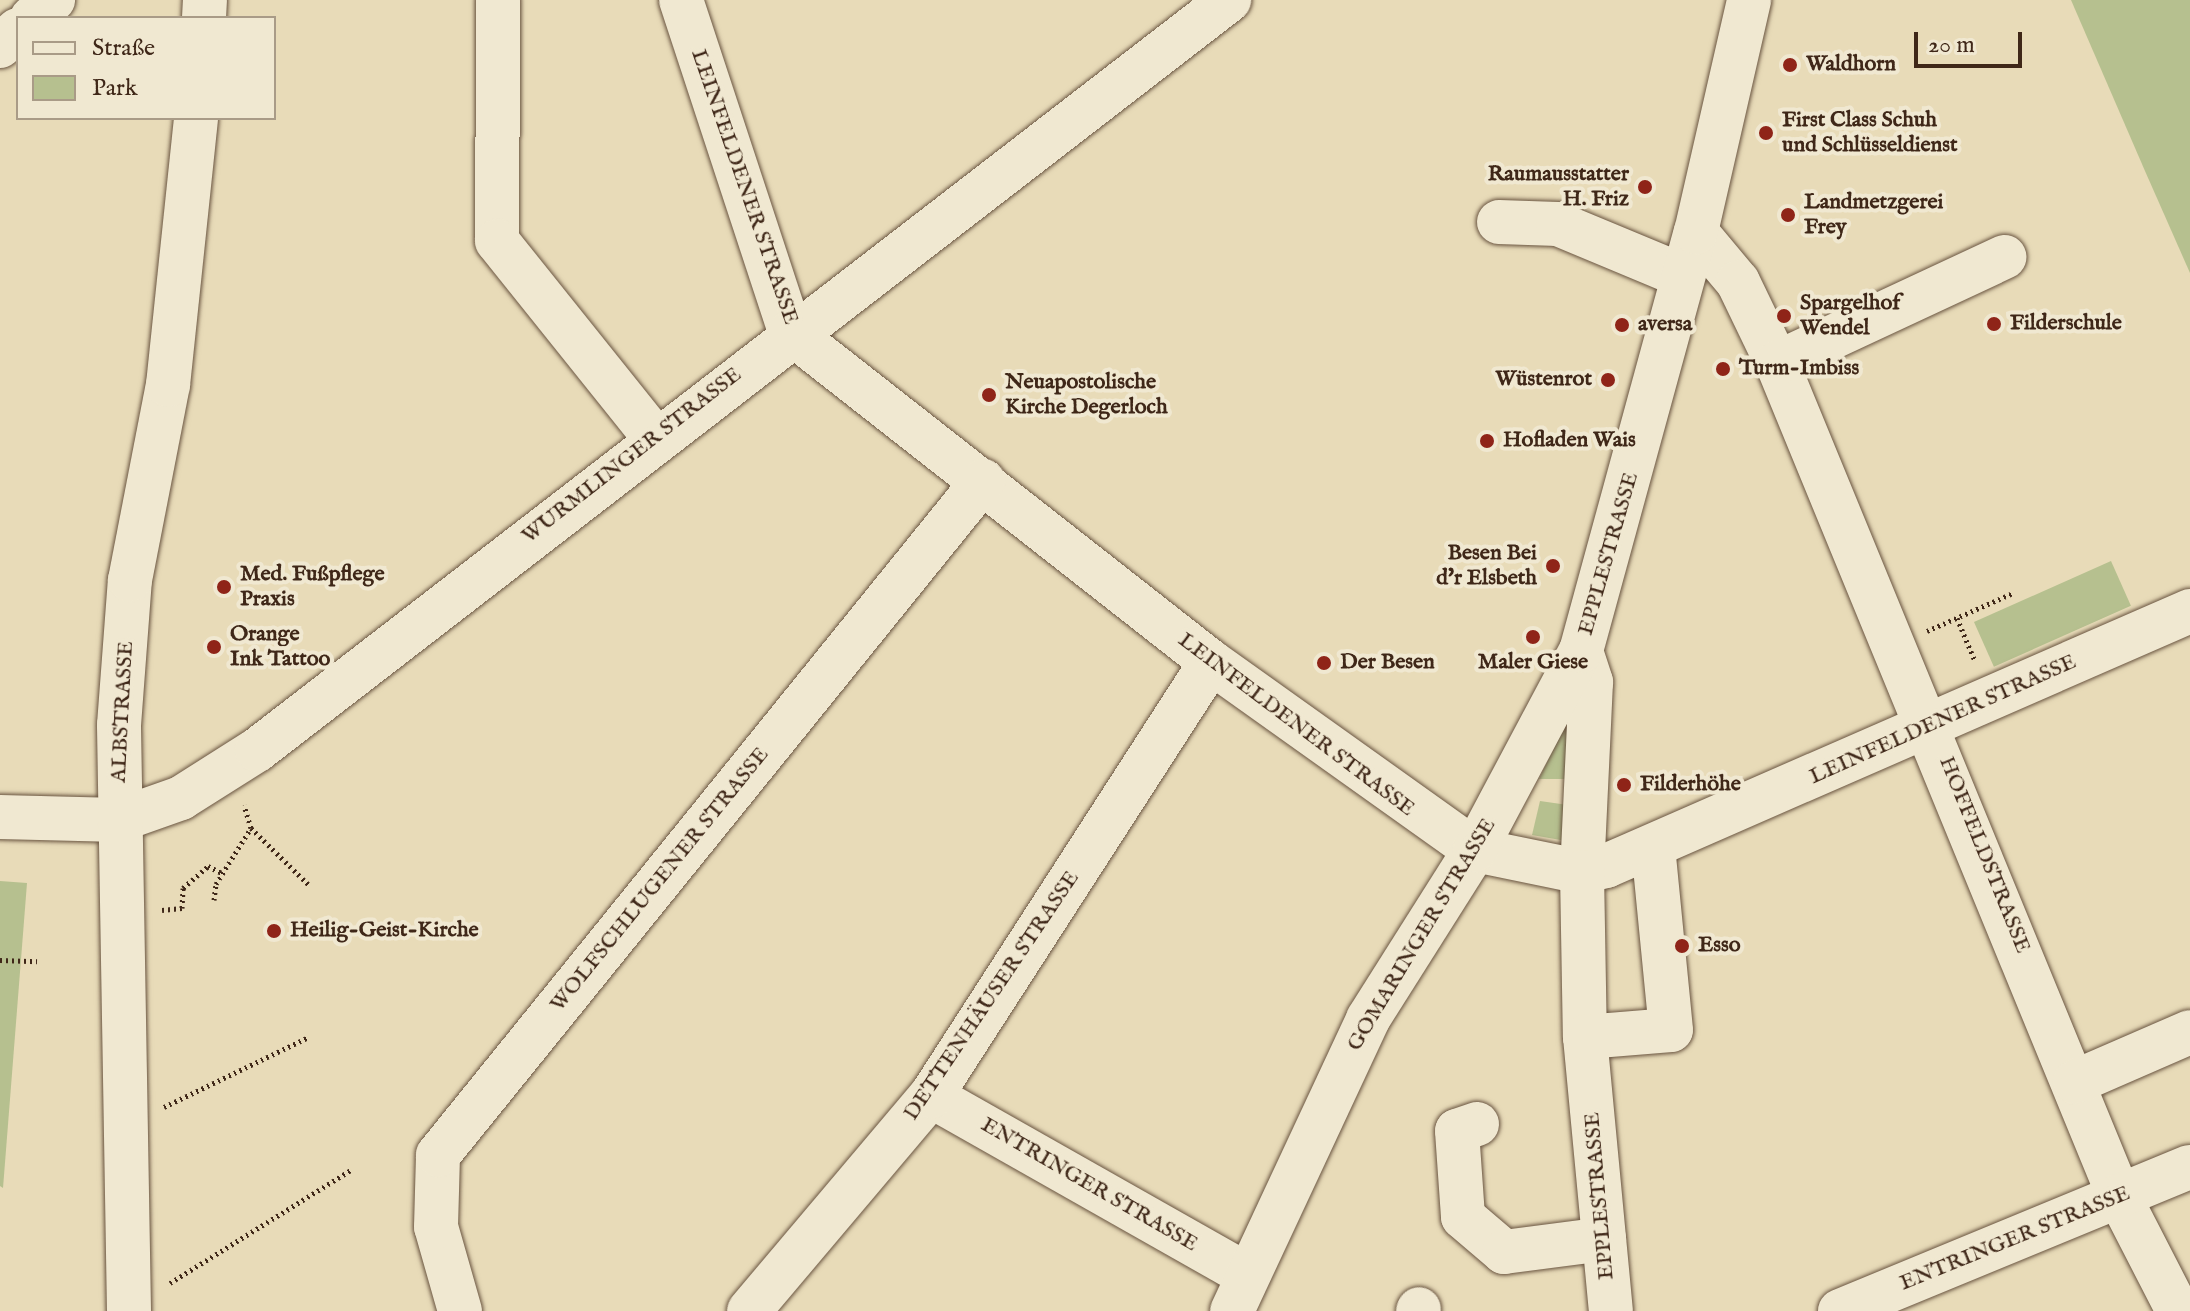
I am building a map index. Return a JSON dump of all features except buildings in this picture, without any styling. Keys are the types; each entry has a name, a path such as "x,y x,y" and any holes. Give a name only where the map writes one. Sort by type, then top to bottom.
{"street":[{"path":"34,16 53,0"},
{"path":"498,0 497,241 655,438"},
{"name":"LEINFELDENER STRASSE","path":"681,0 790,332 1211,662 1475,850 1582,872 1653,848 2190,611"},
{"name":"WURMLINGER STRASSE","path":"0,817 119,820 181,798 257,750 790,332 1229,0"},
{"name":"EPPLESTRASSE","path":"1611,1311 1585,1037 1582,872 1591,682 1581,651 1696,232 1749,0"},
{"path":"0,46 16,32"},
{"name":"ALBSTRASSE","path":"129,1311 119,820 130,580 168,385 196,120"},
{"path":"1499,222 1558,224 1683,276"},
{"name":"HOFFELDSTRASSE","path":"1696,232 1738,282 1777,363 1931,726 2119,1196 2178,1311"},
{"path":"1777,363 2004,257"},
{"name":"WOLFSCHLUGENER STRASSE","path":"460,1311 436,1227 438,1155 983,481"},
{"name":"GOMARINGER STRASSE","path":"1239,1293 1368,1019 1475,850 1581,651"},
{"name":"DETTENHÄUSER STRASSE","path":"749,1311 931,1096 1211,662"},
{"path":"1585,1037 1671,1030 1653,848"},
{"path":"2075,1082 2190,1032"},
{"name":"ENTRINGER STRASSE","path":"931,1096 1239,1293"},
{"path":"1477,1124 1457,1131 1463,1217 1504,1252 1604,1239"},
{"name":"ENTRINGER STRASSE","path":"1840,1311 2190,1167"}],"path":[{"path":"1897,644 2013,593"},
{"path":"241,792 251,828 309,885"},
{"path":"214,900 222,873 251,828"},
{"path":"161,910 182,908 183,888 208,866 222,873"},
{"path":"0,960 37,961"},
{"path":"159,1109 307,1038"},
{"path":"170,1279 351,1170"}],"green space":[{"path":"2071,0 2190,0 2190,273 2145,171"},
{"path":"2111,561 2131,606 1994,667 1974,622"},
{"path":"1578,698 1576,779 1539,779"},
{"path":"1540,801 1575,806 1572,842 1532,835"},
{"path":"0,881 27,883 3,1188 0,1186"}],"place":[{"name":"Waldhorn","path":"1790,65"},
{"name":"First Class Schuh und Schlüsseldienst","path":"1766,133"},
{"name":"Raumausstatter H. Friz","path":"1645,187"},
{"name":"Landmetzgerei Frey","path":"1788,215"},
{"name":"Spargelhof Wendel","path":"1784,316"},
{"name":"Filderschule","path":"1994,324"},
{"name":"aversa","path":"1622,325"},
{"name":"Turm-Imbiss","path":"1723,369"},
{"name":"Wüstenrot","path":"1608,380"},
{"name":"Neuapostolische Kirche Degerloch","path":"989,395"},
{"name":"Hofladen Wais","path":"1487,441"},
{"name":"Besen Bei d'r Elsbeth","path":"1553,566"},
{"name":"Med. Fußpflege Praxis","path":"224,587"},
{"name":"Maler Giese","path":"1533,637"},
{"name":"Orange Ink Tattoo","path":"214,647"},
{"name":"Der Besen","path":"1324,663"},
{"name":"Filderhöhe","path":"1624,785"},
{"name":"Heilig-Geist-Kirche","path":"274,931"},
{"name":"Esso","path":"1682,946"}]}
